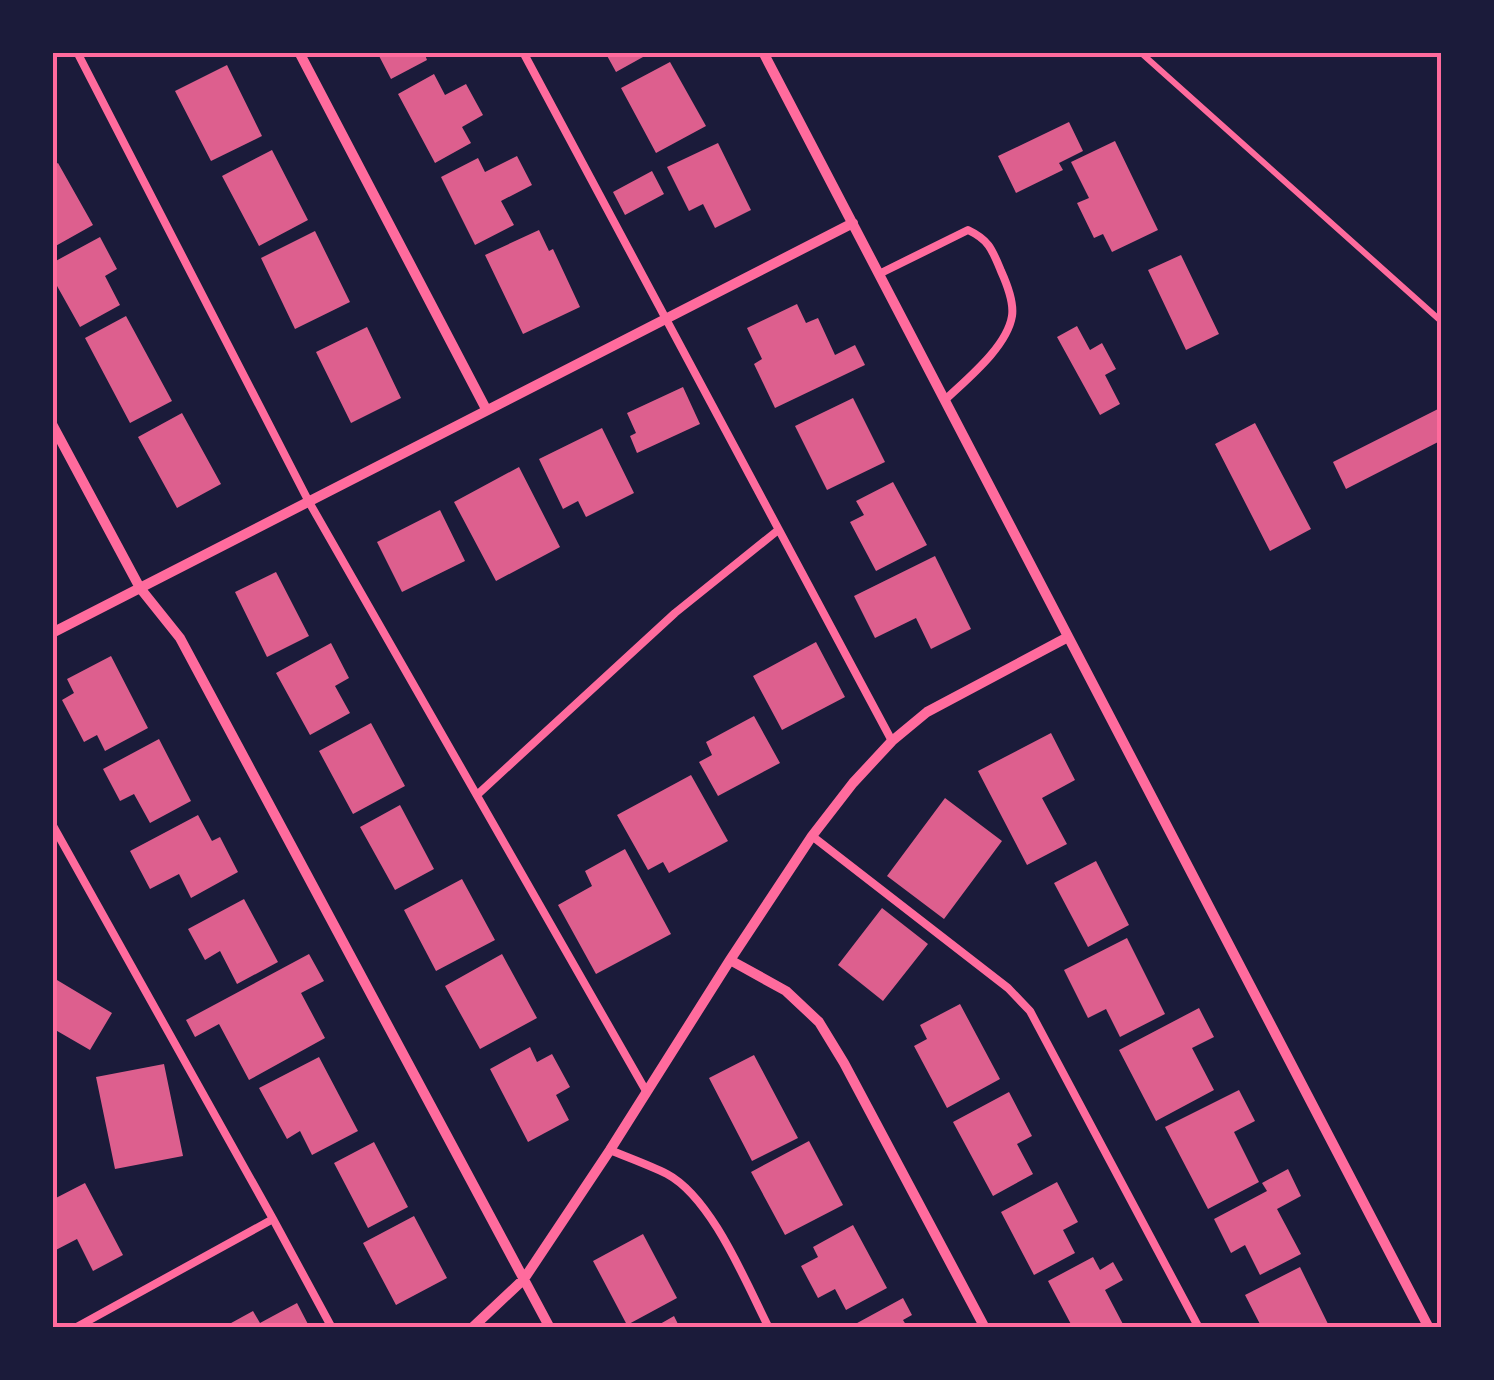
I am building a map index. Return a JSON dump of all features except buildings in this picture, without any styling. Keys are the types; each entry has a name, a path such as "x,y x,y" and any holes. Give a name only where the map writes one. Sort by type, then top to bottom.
{"street":[{"path":"299,52 486,409"},
{"path":"762,52 1429,1328"},
{"path":"52,633 853,222"},
{"path":"52,424 140,588 180,638 550,1328"},
{"path":"472,1328 524,1279 812,836 853,782 927,712 1068,638"},
{"path":"730,960 786,991 819,1022 985,1328"}],"lane":[{"path":"77,52 310,502 646,1091"},
{"path":"523,52 892,741"},
{"path":"880,274 968,230 991,247 1014,313 1004,337 945,400"},
{"path":"477,795 675,613 777,530"},
{"path":"52,824 332,1328"},
{"path":"812,836 1008,988 1030,1011 1199,1328"},
{"path":"610,1150 670,1176 694,1195 713,1222 769,1328"},
{"path":"75,1328 274,1219"}],"path":[{"path":"1140,52 1442,322"}]}
